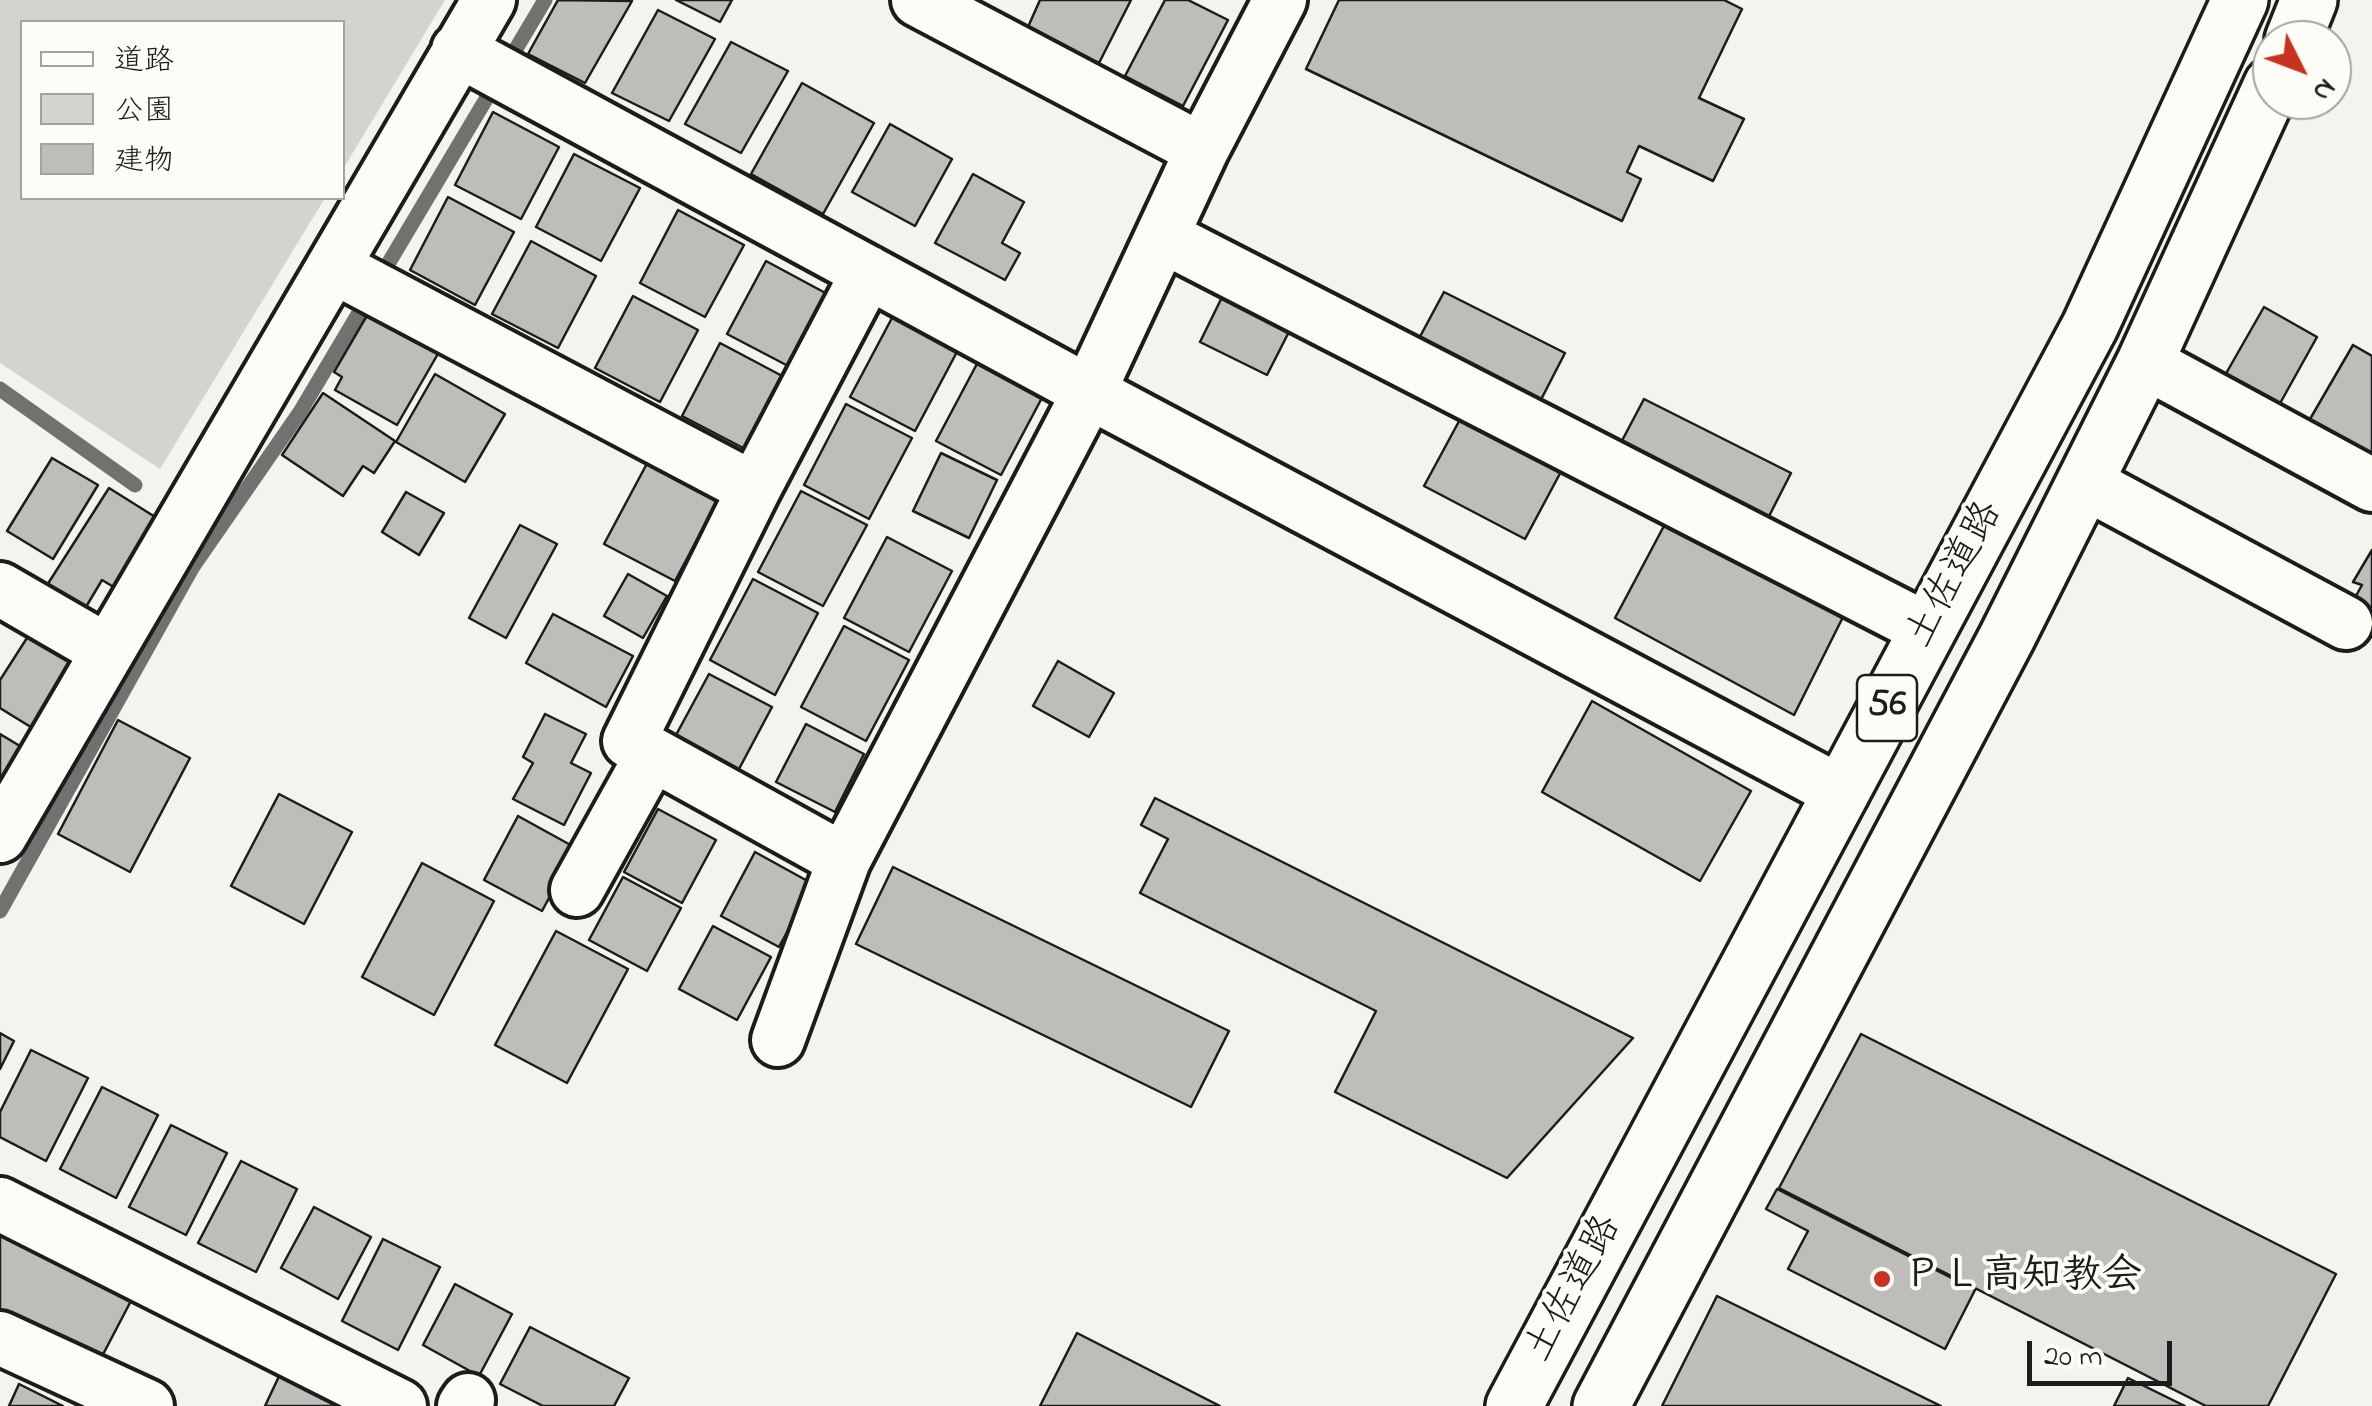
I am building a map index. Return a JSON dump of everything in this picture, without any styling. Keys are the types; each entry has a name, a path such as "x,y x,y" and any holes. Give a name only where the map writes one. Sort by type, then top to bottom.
{"highway":[{"name":"土佐道路","path":"1514,1406 2090,326 2240,0"},
{"name":"土佐道路","path":"1601,1406 2007,637 2145,362 2256,120"}],"street":[{"path":"0,836 107,651 361,281 487,65 489,0"},
{"path":"918,0 993,18 1202,150"},
{"path":"778,1040 844,860 1090,392 1202,150 1280,0"},
{"path":"487,65 1090,392 1842,792"},
{"path":"1162,236 1903,617"},
{"path":"844,860 629,741 754,489 868,272"},
{"path":"361,281 754,489"},
{"path":"2145,362 2372,485"},
{"path":"2084,482 2346,623"},
{"path":"0,588 107,651"},
{"path":"577,890 652,754"},
{"path":"0,1204 400,1406"},
{"path":"0,1338 147,1406"}],"green space":[{"path":"0,0 445,0 345,166 345,20 20,20 20,200 324,200 160,469 0,363"}],"building":[{"path":"558,0 632,1 585,83 528,54"},
{"path":"676,0 732,0 720,22"},
{"path":"1040,0 1131,0 1099,63 1028,27"},
{"path":"1165,0 1188,0 1228,20 1183,106 1125,76"},
{"path":"1339,0 1724,0 1742,9 1699,98 1744,119 1713,181 1639,146 1627,172 1641,179 1622,221 1306,69"},
{"path":"658,10 715,39 669,121 612,93"},
{"path":"731,42 788,71 741,153 685,124"},
{"path":"802,83 874,123 823,214 751,174"},
{"path":"493,112 559,147 521,219 455,185"},
{"path":"890,124 952,159 915,226 852,192"},
{"path":"574,154 640,188 601,261 536,227"},
{"path":"973,174 1024,202 1002,243 1020,253 1005,280 935,243"},
{"path":"448,197 514,232 475,305 410,270"},
{"path":"678,210 744,245 705,317 640,283"},
{"path":"531,241 596,276 558,348 492,314"},
{"path":"766,261 831,296 792,368 727,334"},
{"path":"1227,287 1294,322 1267,375 1200,342"},
{"path":"1444,292 1565,353 1531,419 1409,357"},
{"path":"633,296 698,330 660,402 595,368"},
{"path":"2264,307 2317,337 2278,407 2224,377"},
{"path":"369,312 439,352 397,425 335,390 342,377 334,372"},
{"path":"893,316 958,350 915,431 850,397"},
{"path":"720,343 786,378 747,450 682,416"},
{"path":"2353,345 2372,356 2372,465 2306,426"},
{"path":"979,360 1044,394 1001,475 936,441"},
{"path":"435,374 505,414 465,482 396,442"},
{"path":"323,393 395,441 374,473 363,466 343,496 282,455"},
{"path":"1644,399 1791,473 1764,526 1616,452"},
{"path":"846,404 912,438 869,519 804,485"},
{"path":"1464,412 1564,466 1525,539 1424,486"},
{"path":"941,453 997,480 969,538 913,511"},
{"path":"651,456 722,493 675,581 604,544"},
{"path":"52,458 98,485 53,559 7,531"},
{"path":"109,488 160,520 117,589 102,580 80,617 42,593"},
{"path":"801,491 867,525 823,606 758,572"},
{"path":"406,492 444,513 419,555 382,532"},
{"path":"1673,509 1852,599 1794,715 1615,618"},
{"path":"520,525 557,544 506,638 469,618"},
{"path":"887,537 952,571 909,652 844,618"},
{"path":"2372,550 2372,626 2347,612 2362,585 2353,582"},
{"path":"628,574 667,596 643,638 604,616"},
{"path":"753,579 818,613 775,695 710,660"},
{"path":"553,614 633,656 606,707 526,663"},
{"path":"844,626 909,660 866,741 801,707"},
{"path":"34,627 79,655 34,729 0,708 0,680"},
{"path":"1058,661 1114,693 1089,737 1033,706"},
{"path":"709,674 772,707 739,769 676,735"},
{"path":"1592,701 1751,791 1700,881 1542,792"},
{"path":"545,714 586,734 571,763 591,773 564,825 513,799 533,763 523,757"},
{"path":"118,720 190,758 130,872 58,834"},
{"path":"806,724 864,754 835,812 776,782"},
{"path":"0,734 20,746 0,780"},
{"path":"279,794 352,832 304,924 231,886"},
{"path":"1155,798 1633,1038 1507,1178 1335,1092 1376,1011 1140,893 1168,839 1141,825"},
{"path":"658,809 716,840 682,903 624,872"},
{"path":"518,816 576,848 542,911 484,880"},
{"path":"755,852 813,884 779,947 721,916"},
{"path":"422,863 494,901 434,1015 362,977"},
{"path":"893,867 1229,1031 1191,1107 856,944"},
{"path":"623,877 681,908 647,971 589,940"},
{"path":"713,926 771,957 737,1020 679,989"},
{"path":"556,931 628,969 567,1083 495,1045"},
{"path":"0,1033 14,1041 0,1069"},
{"path":"1861,1034 2336,1274 2268,1406 2206,1406 1779,1188"},
{"path":"31,1050 88,1078 46,1161 0,1137 0,1112"},
{"path":"102,1087 158,1115 116,1198 60,1169"},
{"path":"171,1125 227,1153 186,1235 129,1207"},
{"path":"241,1161 297,1189 256,1272 198,1243"},
{"name":"ＰＬ高知教会","path":"1777,1189 1975,1290 1945,1349 1788,1269 1808,1231 1766,1209"},
{"path":"314,1207 371,1237 338,1299 281,1268"},
{"path":"0,1231 133,1297 98,1364 0,1315"},
{"path":"383,1239 440,1267 398,1350 342,1321"},
{"path":"455,1284 512,1314 479,1376 423,1345"},
{"path":"1717,1296 1941,1406 1662,1406"},
{"path":"530,1327 629,1378 614,1406 543,1406 500,1384"},
{"path":"1077,1333 1220,1406 1040,1406"},
{"path":"281,1372 353,1406 265,1406"},
{"path":"2128,1378 2185,1406 2114,1406"},
{"path":"19,1384 63,1406 9,1406"}],"waterway":[{"path":"0,911 192,568 300,412 545,0"},
{"path":"0,389 135,485"}],"place":[{"name":"ＰＬ高知教会","path":"1882,1279"}]}
